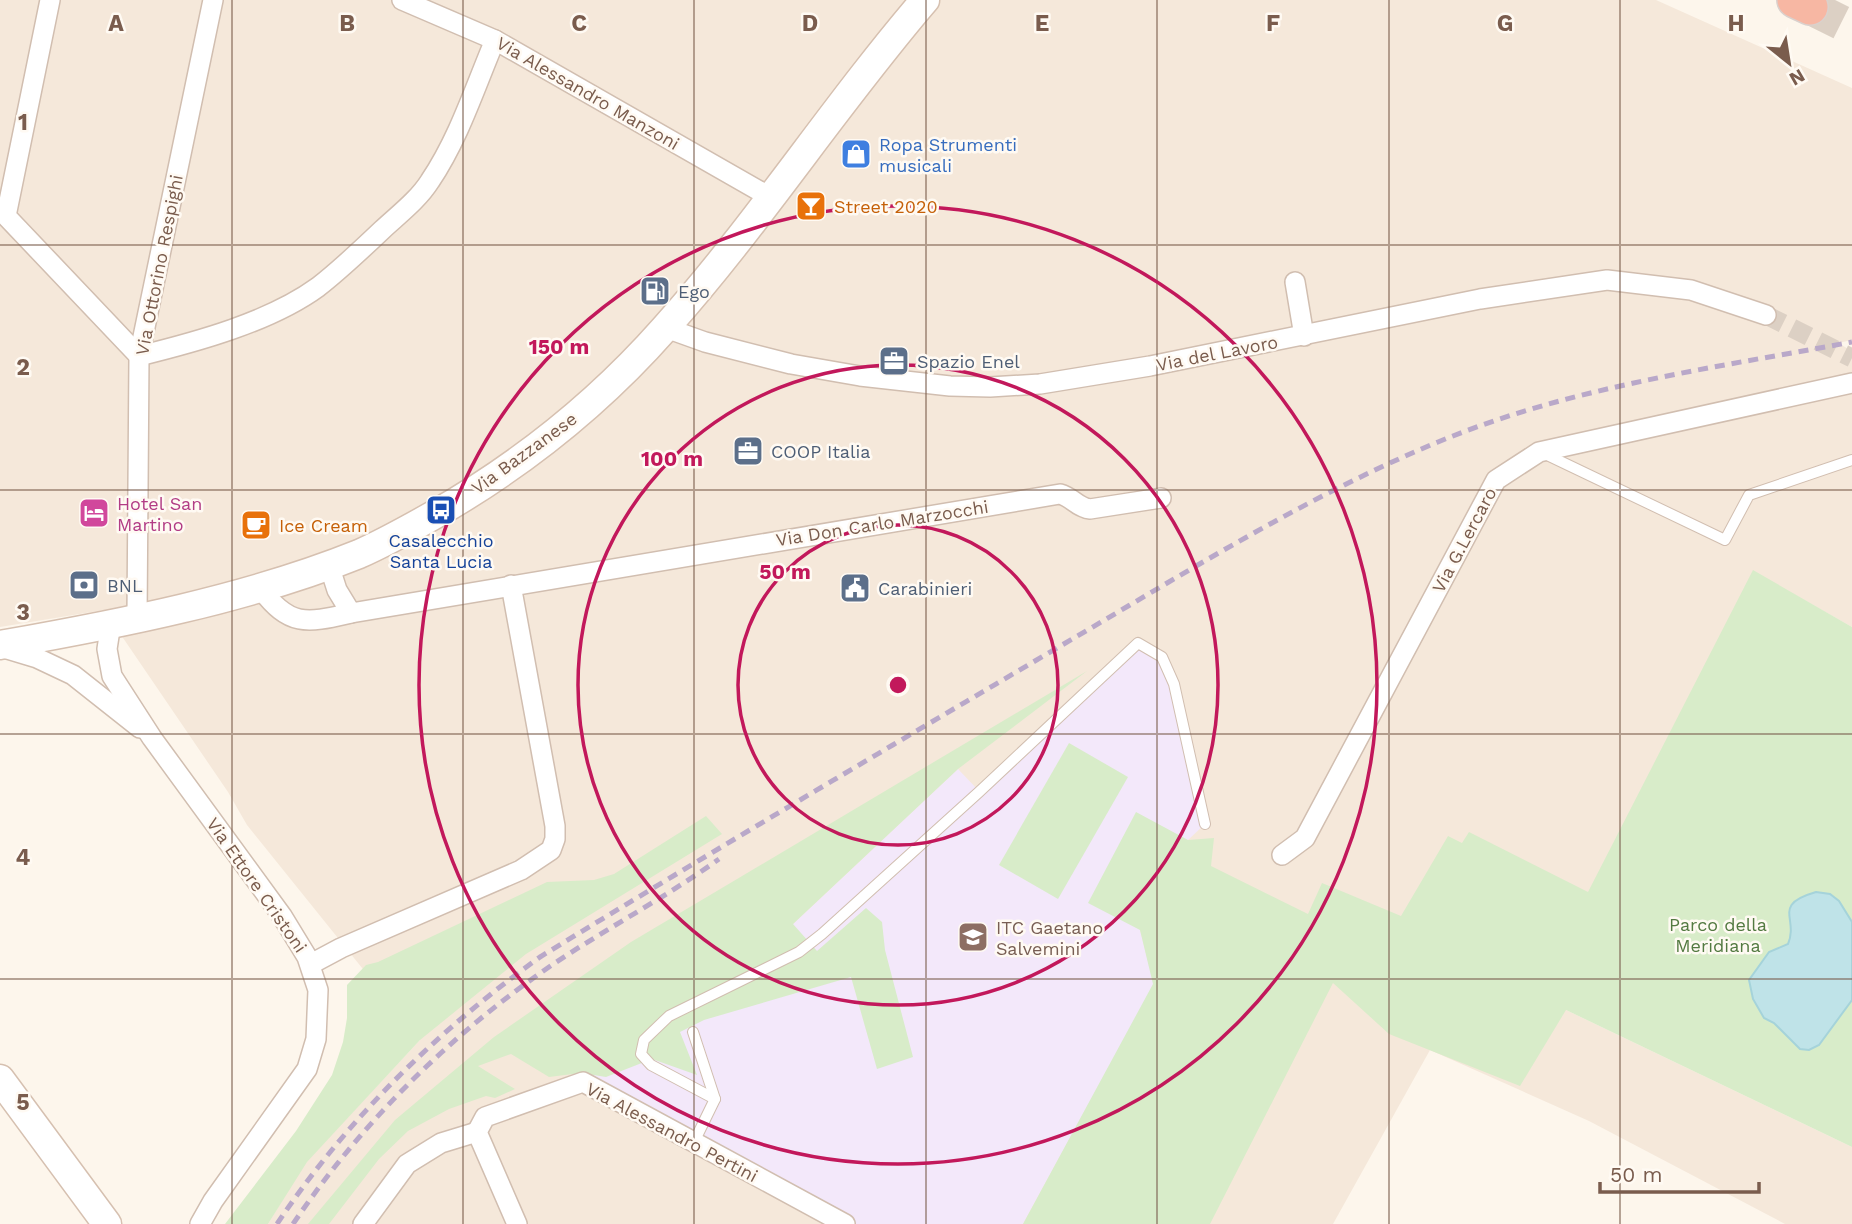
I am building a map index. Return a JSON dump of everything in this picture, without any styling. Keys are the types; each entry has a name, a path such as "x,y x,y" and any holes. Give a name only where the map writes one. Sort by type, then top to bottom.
{"main road":[{"name":"Via Bazzanese","path":"0,646 260,588 329,565 411,528 513,466 551,438 593,401 666,328 877,56 925,0"},
{"path":"0,1079 107,1224"}],"street":[{"path":"50,0 6,216 139,356 216,334 287,305 316,288 358,253 413,201 430,181 453,139 495,40"},
{"name":"Via Ottorino Respighi","path":"124,620 139,356 213,0"},
{"name":"Via Alessandro Manzoni","path":"402,0 495,40 770,197"},
{"name":"Via del Lavoro","path":"666,328 705,342 790,364 911,382 990,387 1040,384 1150,366 1480,299 1607,280 1691,290 1766,315"},
{"path":"1295,282 1304,336"},
{"name":"Via G.Lercaro","path":"1282,855 1305,838 1496,480 1539,452 1852,383"},
{"path":"1822,391 1852,395"},
{"name":"Via Don Carlo Marzocchi","path":"260,588 284,613 297,620 318,621 512,585 1060,494 1066,495 1079,506 1090,509 1161,498"},
{"path":"329,565 337,590 351,613"},
{"path":"311,964 341,948 521,870 551,850 555,839 554,816 512,585"},
{"name":"Via Ettore Cristoni","path":"124,620 107,649 112,676 152,738 282,916 311,964 318,990 316,1039 307,1069 212,1201 200,1224"},
{"name":"Via Ettore Cristoni","path":"0,646 37,658 72,675 152,738"},
{"name":"Via Alessandro Pertini","path":"477,1132 485,1117 583,1082 845,1224"},
{"path":"363,1224 407,1164 441,1143 477,1132 517,1224"}],"lane":[{"path":"1539,452 1725,540 1749,495 1852,460"},
{"path":"715,1100 651,1065 641,1054 644,1040 669,1016 799,952 822,934 1138,643 1162,657 1174,684 1205,824"},
{"path":"693,1032 715,1100 694,1142"}],"shaded area":[{"path":"0,0 1656,0 1852,88 1852,340 1838,343 1852,351 1852,627 1753,571 1566,1010 1852,1147 1852,1224 1785,1224 1589,1121 1430,1050 1333,1224 268,1224 305,1163 420,1040 247,825 228,792 104,610 0,627"},
{"name":"ITC Gaetano Salvemini","path":"1138,643 1162,657 1205,824 1188,840 1140,930 1154,984 1023,1224 846,1224 583,1082 792,925 958,769 979,791"}],"green space":[{"name":"Parco della Meridiana","path":"1753,570 1852,627 1852,1147 1566,1010 1520,1086 1389,1034 1333,983 1210,1224 1023,1224 1153,984 1140,930 1088,903 1136,812 1188,840 1214,838 1211,866 1308,914 1322,883 1401,916 1448,836 1462,843 1469,832 1588,892"},
{"path":"1087,671 958,769 793,924 817,951 866,908 882,922 885,950 913,1057 877,1069 851,977 704,1020 680,1032 697,1075 652,1059 606,1077 581,1073 549,1077 511,1054 478,1066 515,1089 495,1098 486,1096 449,1109 408,1131 379,1159 329,1224 308,1224 395,1120 494,1037 631,942"},
{"path":"1069,743 1128,777 1058,899 999,865"},
{"path":"706,816 722,834 526,954 420,1040 307,1162 268,1224 225,1224 296,1131 332,1075 343,1042 347,1018 347,985 366,965 378,962 547,882 594,880 614,874"}],"water":[{"path":"1816,892 1830,894 1839,901 1852,922 1852,1000 1819,1045 1809,1050 1800,1049 1774,1023 1764,1018 1753,999 1749,980 1769,952 1788,944 1791,935 1790,907 1802,897"}],"tunnel":[{"path":"1810,7 1852,28"},
{"path":"1766,315 1852,358"}],"railway":[{"path":"277,1224 333,1148 396,1079 465,1015 540,957 798,801 1244,538 1340,487 1438,442 1488,423 1590,393 1642,381 1852,342"},
{"path":"293,1224 319,1187 378,1116 476,1022 549,967 719,859"}],"place":[{"name":"Ropa Strumenti musicali","path":"856,154"},
{"name":"Street 2020","path":"811,206"},
{"name":"Ego","path":"655,291"},
{"name":"Spazio Enel","path":"894,361"},
{"name":"COOP Italia","path":"748,451"},
{"name":"Casalecchio Santa Lucia","path":"441,510"},
{"name":"Hotel San Martino","path":"94,513"},
{"name":"Ice Cream","path":"256,525"},
{"name":"BNL","path":"84,585"},
{"name":"Carabinieri","path":"855,588"},
{"name":"ITC Gaetano Salvemini","path":"973,937"}]}
